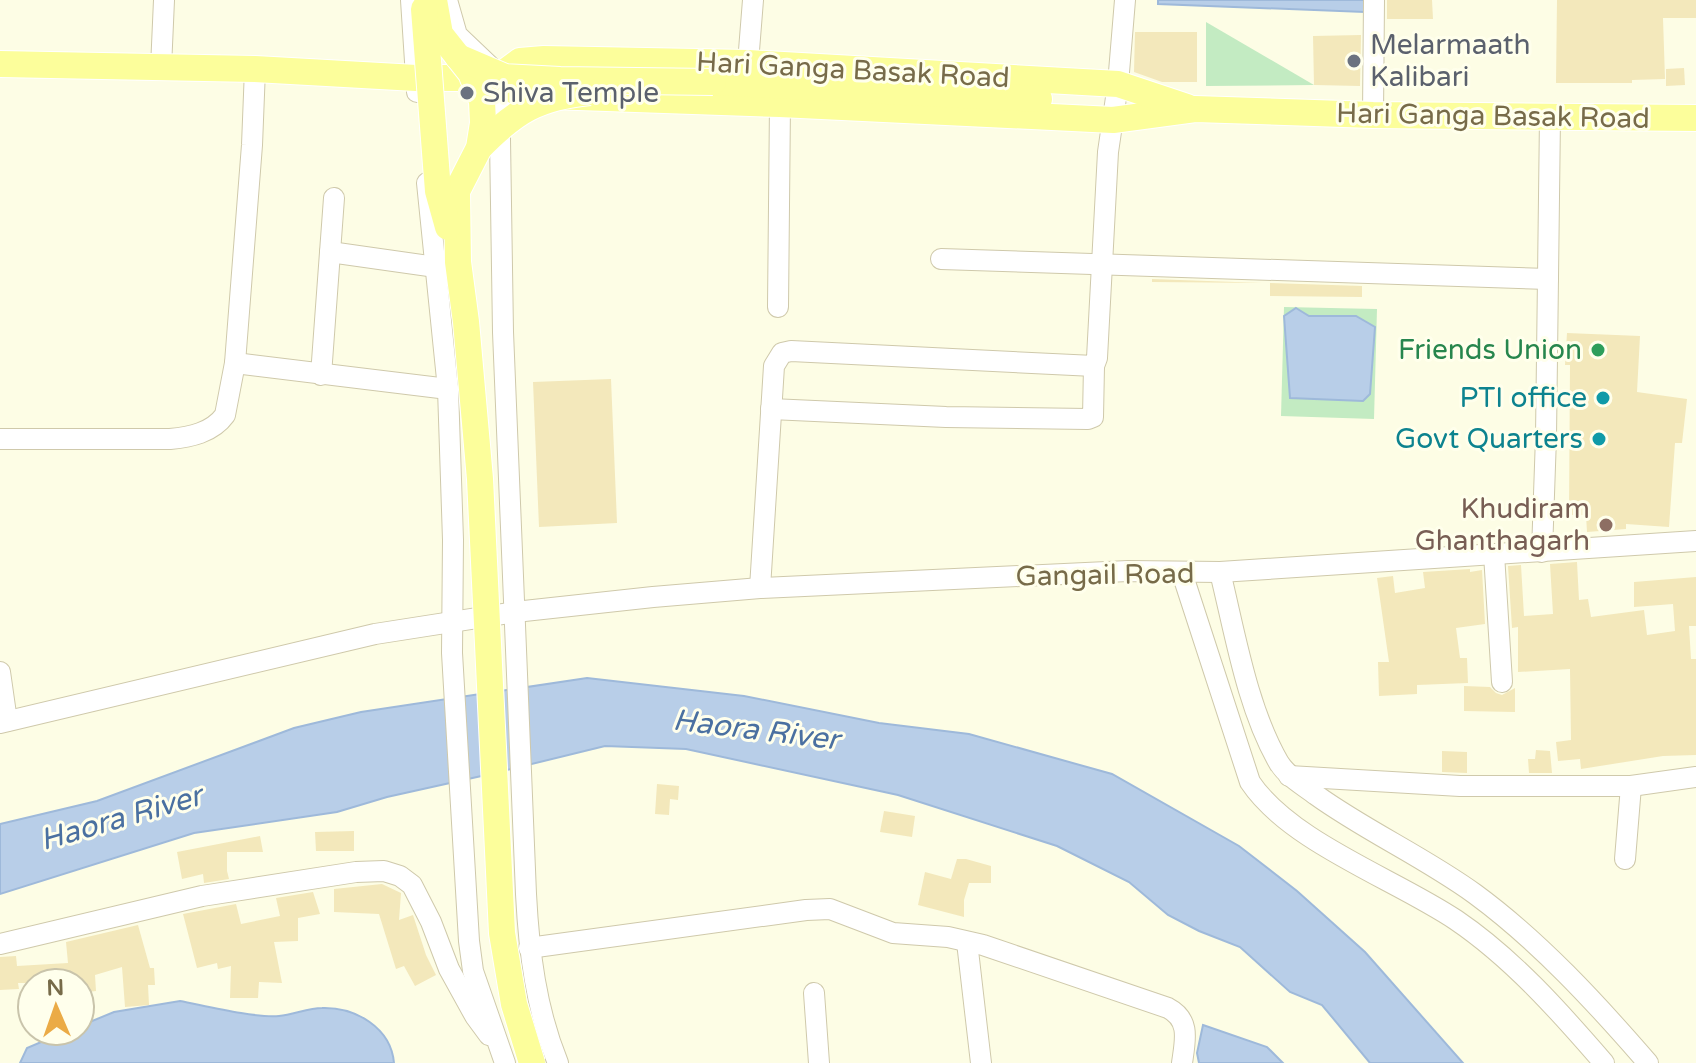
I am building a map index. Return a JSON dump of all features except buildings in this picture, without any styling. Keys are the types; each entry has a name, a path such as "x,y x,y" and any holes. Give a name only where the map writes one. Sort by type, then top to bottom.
{"main road":[{"path":"423,0 438,191 447,264 466,322 480,479 502,933 514,1004 532,1063"},
{"path":"434,0 440,34 471,73 482,101 479,148"},
{"path":"458,57 505,77 713,82 1116,103"},
{"name":"Hari Ganga Basak Road","path":"1116,103 780,104 521,95 497,78 520,61 544,59 748,63 1195,109 1373,115 1696,118"},
{"path":"0,64 497,78"},
{"path":"447,264 457,191 479,148 504,122 537,102 584,92 713,82"}],"street":[{"path":"161,68 164,0"},
{"path":"411,0 416,78 447,264 453,540 452,653 469,941 473,971 505,1063"},
{"path":"447,0 457,35 499,75 503,332 529,948 540,1005 558,1063"},
{"path":"748,63 753,0"},
{"path":"771,409 946,417 1093,417 1108,152 1116,103 1125,0"},
{"path":"1373,115 1374,0"},
{"path":"0,439 138,440 191,437 214,426 225,415 235,363 255,69"},
{"path":"778,307 780,104"},
{"path":"1542,552 1550,117"},
{"path":"321,375 334,198"},
{"path":"330,252 447,264"},
{"path":"941,259 1548,279"},
{"path":"760,588 774,366 782,353 1094,366"},
{"path":"235,363 448,389"},
{"name":"Gangail Road","path":"3,722 375,634 515,612 760,588 1128,571 1220,572 1696,541"},
{"path":"1494,554 1502,682"},
{"path":"1220,572 1254,702 1280,764 1289,776 1475,894 1519,930 1578,987 1648,1063"},
{"path":"1182,573 1250,782 1261,799 1281,817 1316,840 1456,920 1494,950 1558,1010 1604,1063"},
{"path":"0,672 3,722"},
{"path":"1289,776 1460,786 1631,786 1696,777"},
{"path":"1625,859 1631,786"},
{"path":"0,944 202,896 356,872 384,871 400,876 412,885 449,969 505,1063"},
{"path":"529,948 830,909 893,933 967,942 1029,959 1177,1013 1185,1025 1182,1063"},
{"path":"967,942 981,1063"},
{"path":"814,993 819,1063"}],"green space":[{"path":"1206,22 1314,85 1206,86"},
{"path":"1284,307 1377,309 1374,419 1281,416"}],"water":[{"path":"1158,0 1364,0 1364,12 1158,4"},
{"path":"1296,308 1309,316 1356,316 1375,327 1370,394 1363,401 1290,398 1284,316"},
{"name":"Haora River","path":"587,678 744,696 879,723 969,734 1112,774 1239,846 1297,891 1365,952 1463,1063 1370,1063 1322,1005 1290,992 1240,947 1168,915 1129,882 1057,846 898,795 686,749 605,746 387,797 337,812 194,833 0,894 0,824 97,801 294,728 361,712"},
{"path":"180,1001 269,1016 317,1008 347,1011 379,1030 394,1063 20,1063 29,1047 96,1047 96,1019 114,1012"},
{"path":"1203,1025 1267,1047 1283,1063 1199,1063 1197,1053"}],"place":[{"name":"Melarmaath Kalibari","path":"1354,61"},
{"name":"Shiva Temple","path":"467,93"},
{"name":"Friends Union","path":"1598,350"},
{"name":"PTI office","path":"1603,398"},
{"name":"Govt Quarters","path":"1599,439"},
{"name":"Khudiram Ghanthagarh","path":"1606,525"}]}
